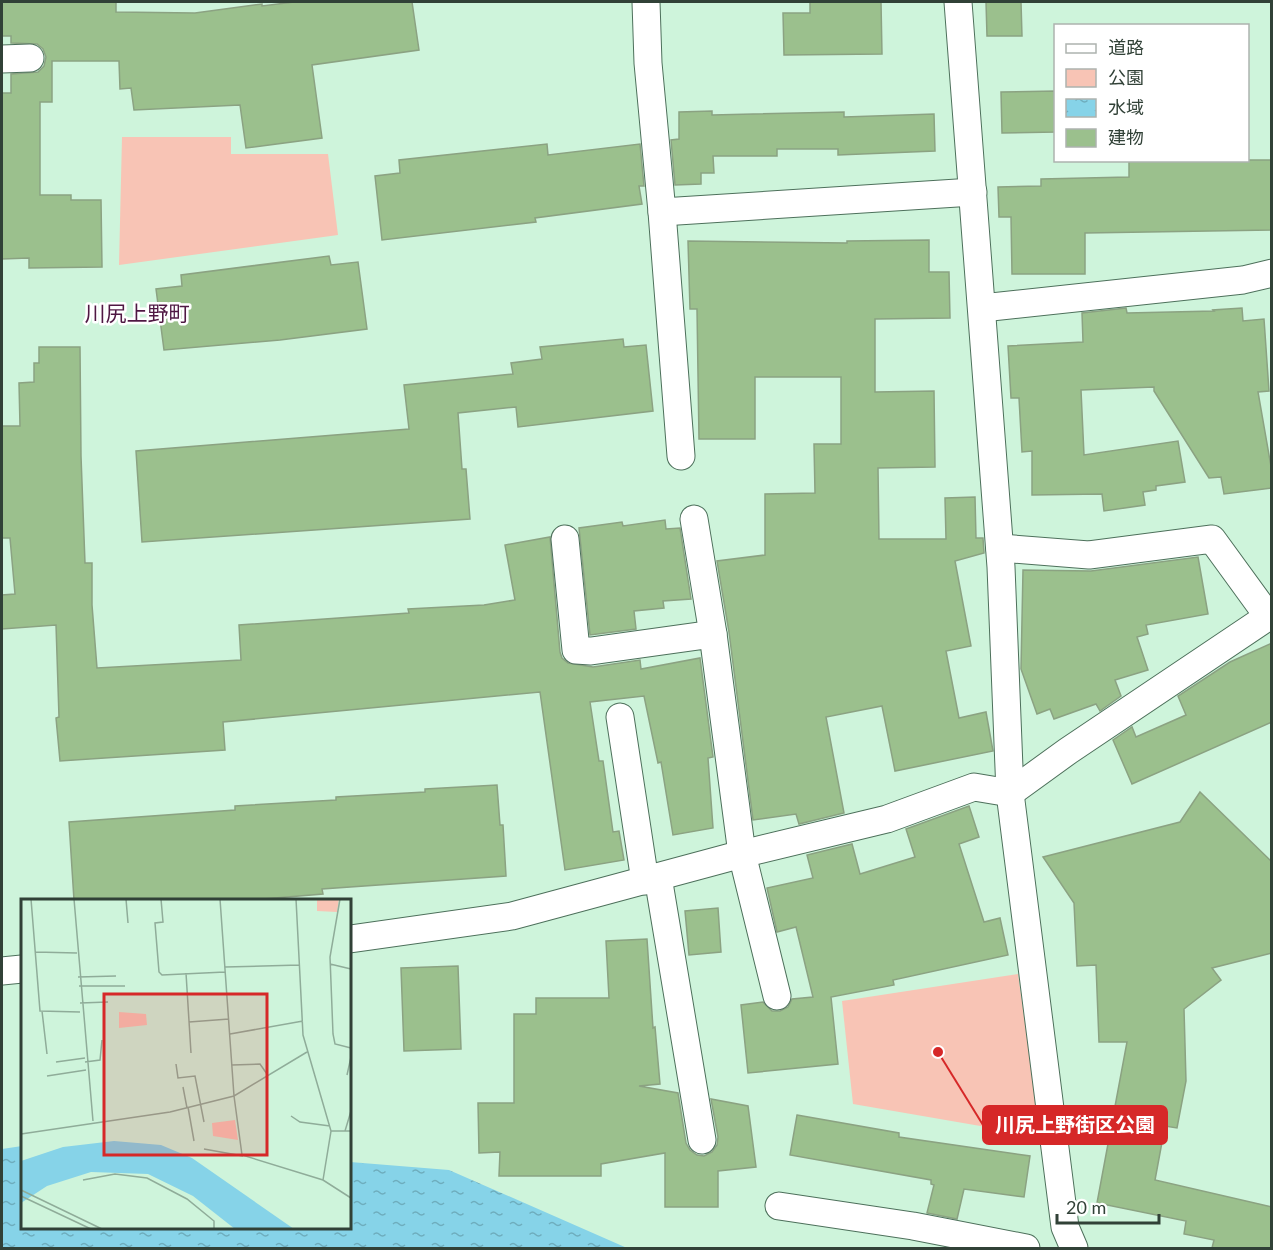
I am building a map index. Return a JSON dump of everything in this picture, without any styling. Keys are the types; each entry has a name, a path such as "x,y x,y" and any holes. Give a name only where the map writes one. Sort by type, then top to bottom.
{"street":[{"path":"646,2 648,63 681,456"},
{"path":"958,2 1000,548 1010,793 1065,1227 1074,1248"},
{"path":"2,59 30,58"},
{"path":"662,212 973,192"},
{"path":"982,308 1243,280 1272,273"},
{"path":"694,519 713,634 742,854 777,996"},
{"path":"565,539 576,650 591,651 713,634"},
{"path":"351,939 512,916 742,854 887,819 974,787 1010,793 1068,751 1270,615 1212,539 1089,555 1000,548"},
{"path":"620,717 702,1140"},
{"path":"2,970 21,969"},
{"path":"779,1206 913,1226 1026,1248"}],"green space":[{"path":"122,137 231,137 231,154 328,154 338,235 119,265"},
{"path":"1018,974 1041,1134 1026,1134 853,1104 842,1001"}],"water":[{"path":"21,1146 21,1229 351,1229 351,1162 449,1170 627,1248 2,1248 2,1149"}],"building":[{"path":"2,2 116,2 116,12 195,13 294,2 412,2 419,50 312,65 322,138 246,148 240,105 134,110 131,88 120,89 119,61 52,61 52,102 40,102 40,195 71,195 71,200 101,200 102,267 29,268 29,258 2,259 2,93 11,93 11,74 38,72 44,66 46,57 43,49 37,44 11,43 11,36 2,36"},
{"path":"810,2 881,2 882,54 784,55 783,13 810,13"},
{"path":"986,2 1021,2 1022,36 987,36"},
{"path":"1054,91 1054,132 1002,133 1001,92"},
{"path":"712,111 712,115 844,112 844,117 934,114 935,151 838,155 838,149 777,149 777,156 713,156 714,173 701,173 701,184 675,185 671,140 679,139 679,112"},
{"path":"547,144 548,155 640,144 644,186 639,186 642,204 535,218 536,222 382,240 375,176 400,173 399,160"},
{"path":"1272,160 1272,230 1085,233 1085,274 1012,274 1011,217 999,217 998,187 1041,186 1041,179 1129,177 1129,162"},
{"path":"929,240 929,272 949,272 950,318 875,319 875,392 934,391 935,467 878,468 879,539 946,539 945,498 975,497 976,538 983,538 984,553 955,561 971,646 946,651 959,718 986,712 993,751 895,771 882,706 826,717 844,813 799,824 796,814 753,820 729,632 717,561 765,555 765,494 815,493 814,444 841,444 841,377 755,377 755,439 699,439 697,309 690,309 688,241 847,243 847,241"},
{"path":"329,256 331,265 358,262 367,329 280,340 164,350 156,289 182,286 181,275"},
{"path":"1126,308 1127,313 1242,308 1243,321 1264,319 1269,391 1258,392 1272,472 1272,488 1224,494 1221,477 1209,478 1154,391 1154,387 1081,390 1084,455 1178,441 1185,482 1156,486 1156,490 1143,492 1145,505 1104,511 1102,494 1032,495 1032,451 1022,452 1019,398 1011,398 1008,346 1083,342 1082,313"},
{"path":"623,339 624,347 646,345 653,411 518,427 516,407 458,413 462,469 466,469 470,519 142,542 136,451 409,429 404,385 513,374 511,363 542,359 540,347"},
{"path":"39,347 80,347 85,563 92,563 92,605 97,668 241,660 239,625 409,613 408,609 484,605 515,600 505,545 550,537 560,652 562,658 568,663 593,667 640,660 641,669 700,658 713,757 708,758 713,828 673,835 661,762 658,763 644,696 590,702 599,761 603,761 613,832 619,831 624,860 565,870 540,692 223,722 225,750 60,761 56,718 59,717 56,625 2,629 2,595 15,594 10,538 2,538 2,426 20,426 19,383 34,382 34,363 39,363"},
{"path":"665,520 666,529 680,528 691,599 663,601 664,608 634,611 636,629 590,635 579,528 622,522 623,526"},
{"path":"1198,557 1208,614 1146,625 1148,634 1137,637 1148,670 1115,680 1121,696 1100,711 1096,704 1054,719 1050,709 1037,714 1021,669 1023,570 1091,571"},
{"path":"1272,643 1272,722 1132,784 1113,740 1132,727 1136,737 1186,715 1178,696 1230,662"},
{"path":"497,785 500,825 503,825 506,876 322,889 323,894 263,899 74,899 69,822 235,810 235,806 336,800 336,797 425,792 425,789"},
{"path":"1200,792 1272,862 1272,953 1212,968 1221,980 1184,1009 1186,1081 1177,1128 1165,1126 1155,1180 1272,1207 1272,1248 1212,1248 1214,1240 1184,1234 1186,1221 1097,1203 1127,1042 1099,1042 1096,965 1077,966 1074,903 1043,857 1180,822"},
{"path":"969,806 979,837 959,844 984,922 1000,918 1008,955 893,980 894,985 831,997 838,1064 748,1073 741,1005 763,1002 772,1011 780,1011 788,1007 792,999 813,997 796,927 777,932 767,888 813,878 807,855 852,844 860,874 915,857 906,829"},
{"path":"718,908 721,952 689,955 685,911"},
{"path":"647,939 653,1028 655,1027 660,1084 639,1086 678,1093 686,1143 697,1155 704,1156 712,1152 717,1145 718,1137 711,1099 748,1106 756,1167 718,1171 718,1207 665,1207 665,1153 601,1164 601,1176 499,1176 500,1152 479,1153 478,1103 514,1103 514,1014 536,1014 536,998 609,998 606,941"},
{"path":"458,966 461,1049 404,1051 401,968"},
{"path":"797,1115 899,1133 899,1137 1030,1156 1024,1197 964,1189 957,1219 927,1213 934,1185 931,1184 931,1180 790,1155"}],"place":[{"name":"川尻上野街区公園","path":"938,1052"}],"district":[{"name":"川尻上野町","path":"137,312"}]}
